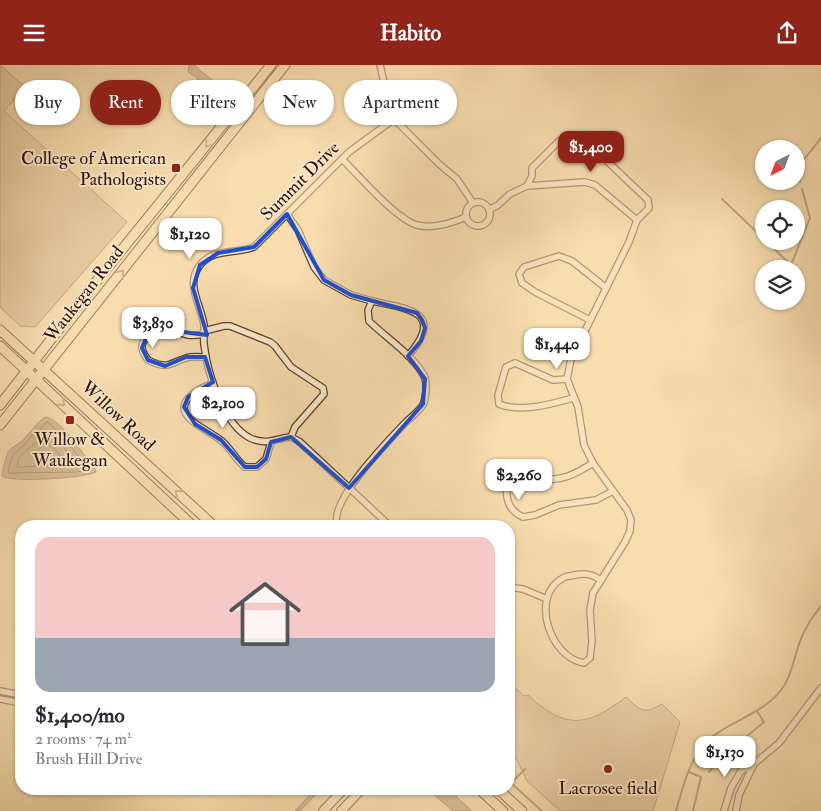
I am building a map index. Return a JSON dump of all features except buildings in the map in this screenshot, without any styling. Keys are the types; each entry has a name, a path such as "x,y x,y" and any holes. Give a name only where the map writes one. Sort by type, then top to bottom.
{"main road":[{"name":"Waukegan Road","path":"0,405 271,65"},
{"name":"Waukegan Road","path":"0,425 285,65"},
{"name":"Willow Road","path":"0,329 207,520"},
{"name":"Willow Road","path":"0,345 186,520"},
{"path":"324,811 339,795"},
{"path":"341,811 356,795"},
{"path":"485,795 503,811"},
{"path":"505,795 522,811"}],"street":[{"path":"380,65 383,80"},
{"name":"Summit Drive","path":"291,437 284,437 271,442 259,441 249,437 233,423 222,403 206,357 202,317 193,288 194,275 207,257 218,253 244,251 254,247 362,141 385,125"},
{"path":"400,125 457,179 473,203"},
{"path":"527,186 532,176 532,168 559,141 579,139 588,143 648,199 649,208 637,221 629,242 571,359 567,379 578,407 584,445 593,463 631,520 630,531 625,542 600,580 591,600 592,641 590,658 584,663 576,662 557,644 546,621 547,599 551,589 564,577 580,574 594,575 600,580"},
{"path":"342,160 401,218 417,226 434,226 466,217"},
{"path":"489,210 510,194 527,186 585,181 595,185 637,221"},
{"path":"473,203 483,203 489,210 489,219 483,226 474,226 468,222 466,210 473,203"},
{"path":"287,214 298,229 314,267 324,280 351,295 417,313 425,328 421,341 408,356"},
{"path":"590,320 528,287 522,283 519,274 524,267 560,257 572,261 606,289"},
{"path":"337,520 336,516 341,501 349,488 423,404 426,390 425,379 408,356 369,321 368,315 372,301"},
{"path":"206,357 186,357 165,366 148,360 142,349 142,344 146,338 158,329 169,329 188,335 204,333 224,326 230,326 270,342 291,367 323,388 324,394 295,427 291,437 300,442 384,520"},
{"path":"567,379 553,380 515,363 506,367 498,395 499,403 508,408 538,406 573,397"},
{"path":"214,383 194,393 185,401 186,413 195,424 225,444 245,467 257,467 266,459 271,442"},
{"path":"593,463 561,479 515,480 507,483 508,501 514,513 523,517 535,515 559,505 596,500 613,491"},
{"path":"515,588 523,589 547,599"},
{"path":"815,694 821,682"},
{"path":"724,811 731,788 741,771 754,764 779,743 821,688"},
{"path":"0,691 15,694"},
{"path":"0,699 15,702"},
{"path":"736,811 738,795 754,764"}],"highlighted area":[{"path":"287,214 324,280 351,295 417,313 425,328 421,341 408,356 425,379 423,404 349,488 291,437 271,442 266,459 257,467 245,467 221,440 195,424 184,407 188,397 213,382 205,357 186,357 165,366 148,360 142,348 146,338 158,329 207,335 193,288 200,265 218,253 254,247"}],"shaded area":[{"path":"0,65 17,80 15,80 15,98 4,111 15,121 15,125 20,125 127,222 35,327 20,326 0,307"},
{"path":"515,688 524,696 528,695 553,714 565,719 588,719 612,707 626,697 639,708 646,710 662,704 680,722 653,811 560,811 527,781 515,756"}],"water":[{"path":"189,65 195,65 212,80 198,80 188,72"},
{"path":"46,417 66,431 96,472 48,479 19,479 2,476 9,450 21,442"},
{"path":"310,795 315,795 300,811 295,811"},
{"path":"434,795 455,795 472,811 453,811"}],"waterway":[{"path":"805,158 821,138"},
{"path":"802,190 810,218 805,230"},
{"path":"722,199 755,230"},
{"path":"775,250 791,265 797,250"},
{"path":"676,811 689,770 702,747 720,731 753,713 773,699 782,689 789,677 803,634 821,606"},
{"path":"709,772 723,756 764,722 757,711"},
{"path":"515,779 525,769"},
{"path":"689,772 701,777 693,811"},
{"path":"515,787 542,811"}],"place":[{"name":"College of American Pathologists","path":"176,168"},
{"name":"Willow & Waukegan","path":"70,420"},
{"name":"Lacrosee field","path":"608,769"}]}
